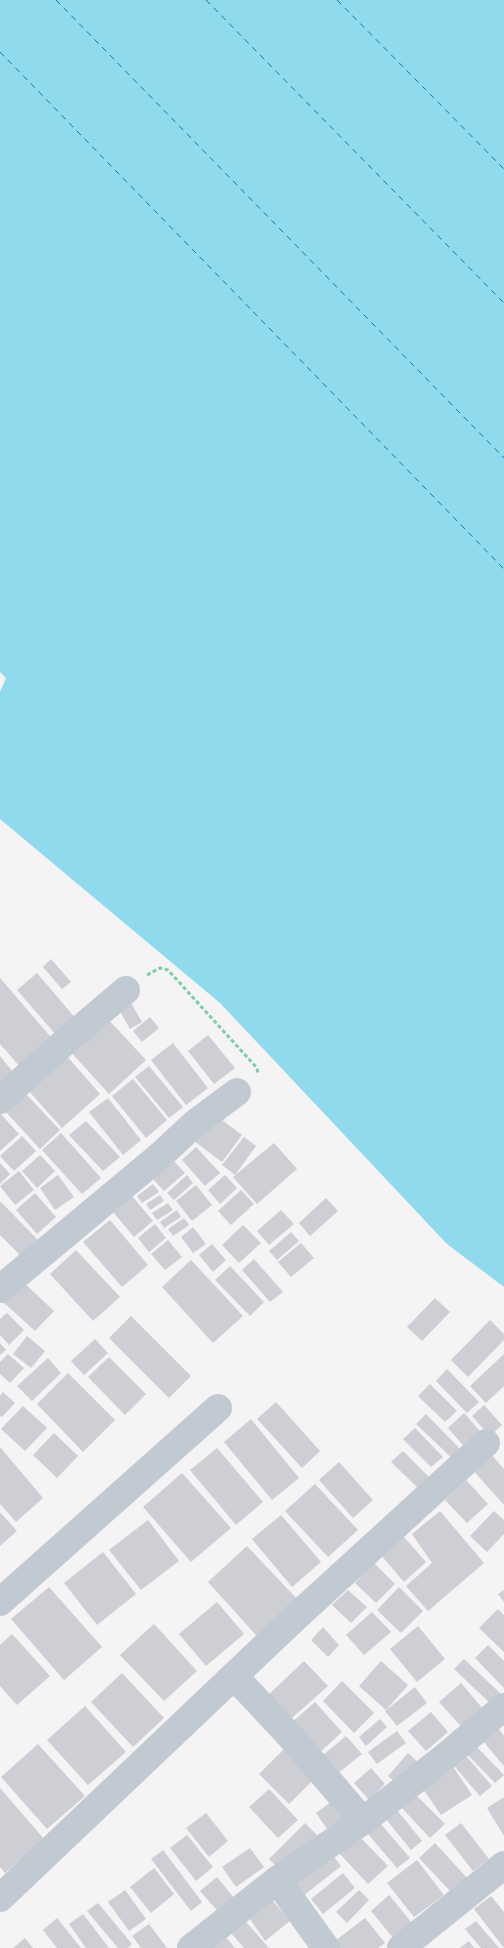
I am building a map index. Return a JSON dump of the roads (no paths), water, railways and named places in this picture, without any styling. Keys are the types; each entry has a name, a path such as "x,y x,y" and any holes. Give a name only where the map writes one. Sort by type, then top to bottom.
{"street":[{"path":"0,1100 126,990"},
{"path":"0,1289 162,1154 194,1124 238,1092"},
{"path":"0,1602 218,1408"},
{"path":"0,1898 234,1676 486,1443"},
{"path":"234,1676 291,1737 363,1821"},
{"path":"191,1948 278,1880 363,1821 504,1707"},
{"path":"401,1948 504,1865"},
{"path":"278,1880 326,1948"}],"water":[{"path":"0,0 504,0 504,1287 447,1244 220,1003 0,819 0,692 6,678 0,672"}]}
